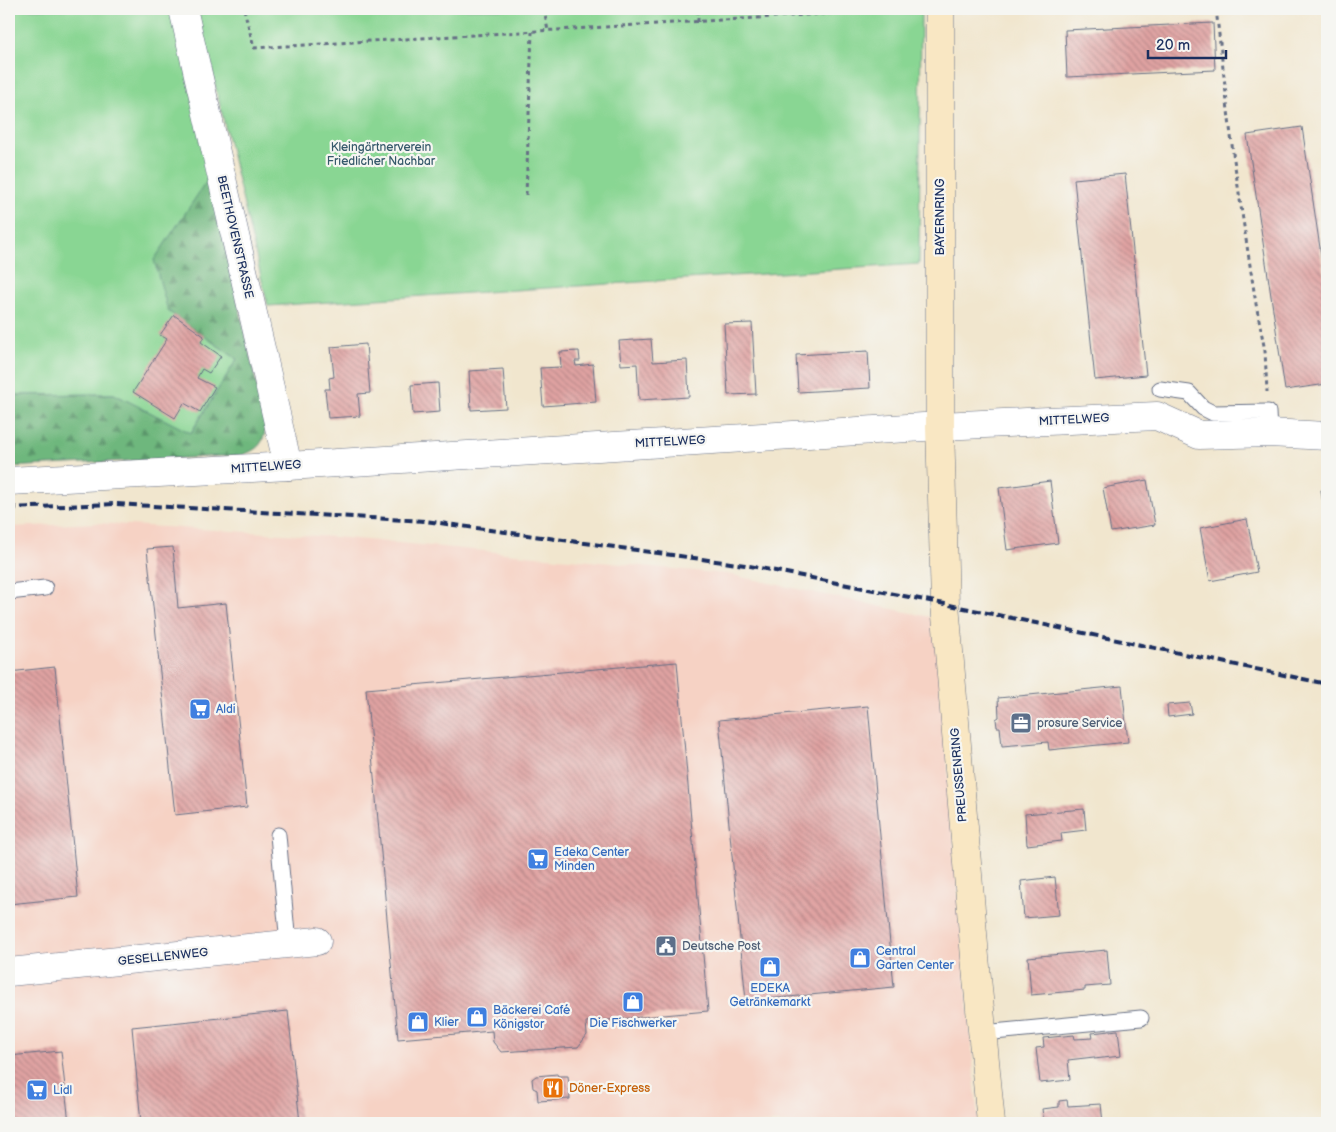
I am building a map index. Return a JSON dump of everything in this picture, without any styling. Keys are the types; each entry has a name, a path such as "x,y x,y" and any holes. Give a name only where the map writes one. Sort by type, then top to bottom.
{"street":[{"name":"BEETHOVENSTRASSE","path":"183,9 288,466"},
{"name":"BAYERNRING","path":"940,9 940,426"},
{"name":"MITTELWEG","path":"9,481 940,426 1157,416 1199,435 1268,423 1327,436"},
{"name":"PREUSSENRING","path":"940,426 945,604 991,1123"},
{"name":"GESELLENWEG","path":"9,972 317,941"}],"lane":[{"path":"1160,389 1189,393 1203,408 1213,414 1268,423"},
{"path":"9,592 45,588"},
{"path":"278,835 288,944"},
{"path":"983,1033 1141,1018"}],"path":[{"path":"244,9 254,48 840,13 840,9"},
{"path":"544,9 548,31"},
{"path":"698,9 698,22"},
{"path":"1216,9 1238,188 1265,351 1268,423"},
{"path":"526,195 532,32"}],"shaded area":[{"path":"96,523 335,537 727,574 935,618 978,1123 9,1123 9,527"}],"green space":[{"path":"9,9 173,9 210,176 168,311 237,359 190,434 114,394 9,395"},
{"name":"Kleingärtnerverein Friedlicher Nachbar","path":"197,9 921,9 919,264 268,306"},
{"path":"210,176 266,427 262,442 256,448 242,455 9,467 9,395 114,394 191,433 237,359 168,311 154,260"}],"building":[{"path":"1213,23 1215,70 1067,77 1065,30"},
{"path":"1302,127 1327,295 1327,384 1285,390 1247,135"},
{"path":"1125,174 1146,375 1095,380 1074,179"},
{"path":"174,315 204,336 201,342 221,356 209,373 202,369 197,378 215,387 200,412 184,403 175,418 133,392 167,339 160,335"},
{"path":"752,323 756,394 728,395 724,324"},
{"path":"651,339 653,362 687,360 689,397 639,400 637,364 621,365 619,341"},
{"path":"366,344 370,393 358,394 360,416 328,418 325,389 330,389 329,378 334,377 331,347"},
{"path":"579,351 580,361 575,361 576,366 593,364 596,402 543,406 540,368 561,367 560,352"},
{"path":"868,351 870,388 798,392 796,355"},
{"path":"503,369 506,408 471,410 469,371"},
{"path":"438,383 440,412 413,414 411,385"},
{"path":"1147,480 1155,525 1111,532 1103,488"},
{"path":"1050,481 1058,543 1007,550 999,488"},
{"path":"1327,489 1327,525 1326,525 1321,490"},
{"path":"1247,519 1257,572 1210,581 1200,528"},
{"name":"Aldi","path":"173,547 178,608 226,603 247,807 175,815 147,549"},
{"path":"677,662 708,1011 586,1022 587,1035 578,1047 501,1052 493,1042 492,1031 398,1039 366,689"},
{"path":"55,667 78,897 9,904 9,672"},
{"path":"1122,686 1128,742 1049,750 1048,742 1002,746 1000,727 997,727 996,719 999,717 998,698"},
{"path":"1190,703 1192,714 1168,717 1167,705"},
{"path":"868,706 894,987 746,1001 719,720"},
{"path":"1084,809 1086,830 1061,833 1062,841 1027,845 1025,814"},
{"path":"1055,877 1059,915 1024,918 1021,881"},
{"path":"1107,950 1110,985 1085,987 1085,990 1031,995 1028,957"},
{"path":"288,1011 300,1123 141,1123 132,1027"},
{"path":"1118,1030 1121,1056 1068,1060 1070,1080 1040,1083 1036,1048 1044,1047 1043,1038 1074,1035 1075,1039 1093,1038 1092,1033"},
{"name":"Lidl","path":"61,1051 69,1123 9,1123 9,1056"},
{"path":"557,1074 558,1076 568,1076 570,1099 538,1101 537,1090 533,1088 532,1079 536,1076"},
{"path":"1067,1100 1068,1106 1101,1104 1103,1123 1044,1123 1042,1109 1059,1107 1059,1101"}],"railway":[{"path":"9,508 115,504 425,521 745,565 945,604 1327,684"}],"place":[{"name":"Aldi","path":"200,709"},
{"name":"prosure Service","path":"1021,723"},
{"name":"Edeka Center Minden","path":"538,859"},
{"name":"Deutsche Post","path":"666,946"},
{"name":"Central Garten Center","path":"860,958"},
{"name":"EDEKA Getränkemarkt","path":"770,967"},
{"name":"Die Fischwerker","path":"633,1002"},
{"name":"Bäckerei Café Königstor","path":"477,1017"},
{"name":"Klier","path":"418,1022"},
{"name":"Döner-Express","path":"553,1088"},
{"name":"Lidl","path":"37,1090"}]}
